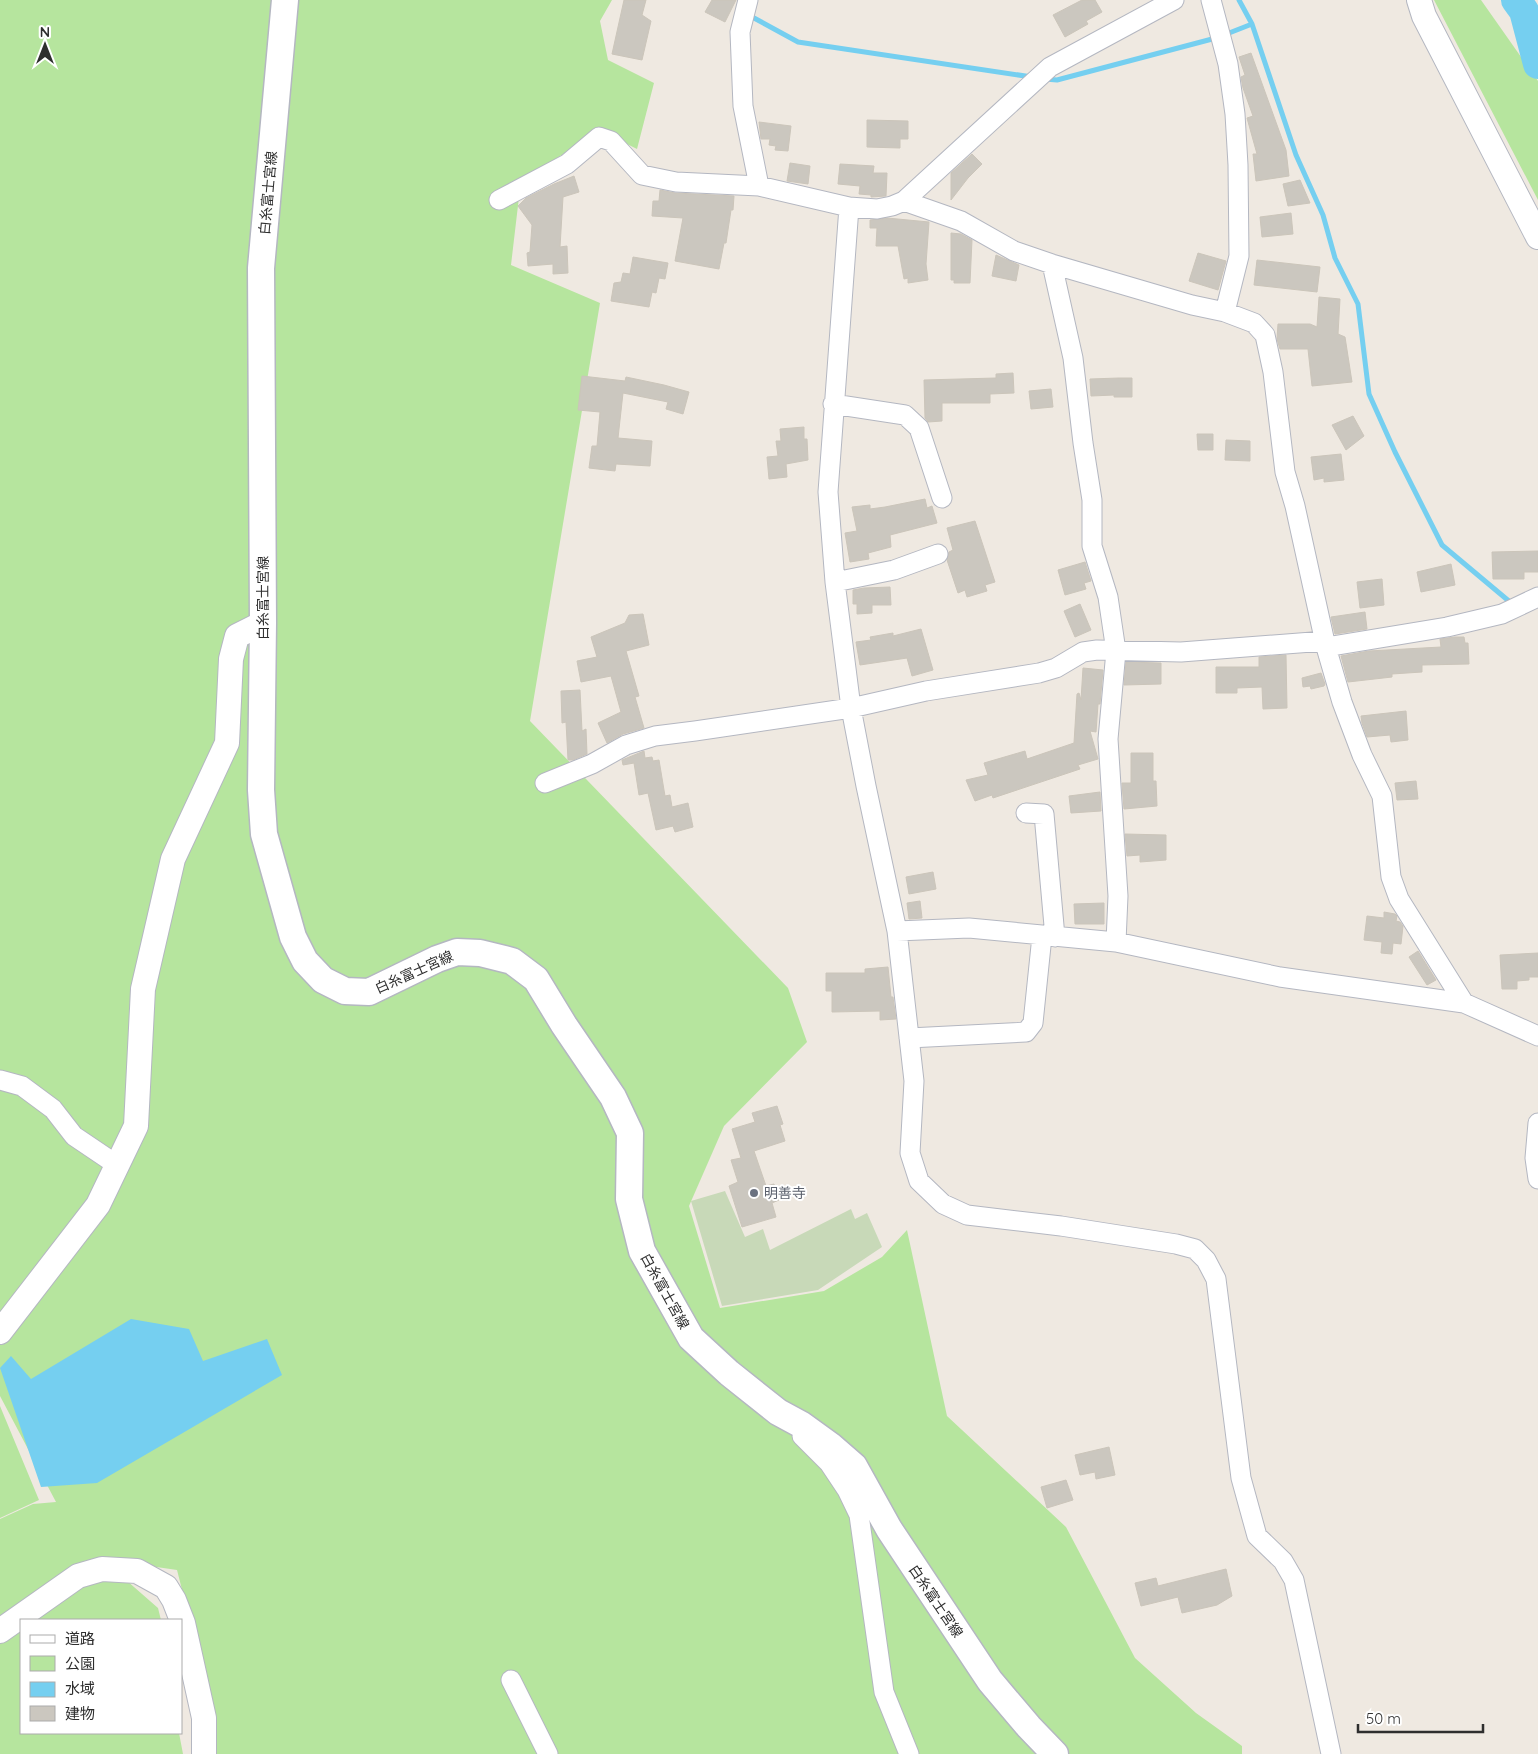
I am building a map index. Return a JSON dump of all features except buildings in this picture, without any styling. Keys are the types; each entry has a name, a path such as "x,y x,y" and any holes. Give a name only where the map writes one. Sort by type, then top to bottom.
{"main road":[{"name":"白糸富士宮線","path":"285,0 261,268 263,623 261,790 264,834 293,937 305,961 323,980 345,991 369,992 437,959 457,952 480,953 512,961 536,979 564,1025 613,1097 630,1133 629,1199 642,1251 691,1338 729,1373 778,1412 802,1425 832,1446 854,1466 889,1530 990,1681 1055,1754"}],"street":[{"path":"748,0 740,32 743,106 759,186"},
{"path":"499,200 567,164 600,137 611,141 642,175 676,182 759,186 849,207 877,209 892,206 904,202 1050,67 1174,0"},
{"path":"1211,0 1228,64 1235,114 1239,256 1225,312"},
{"path":"1419,0 1424,16 1538,237"},
{"path":"904,202 961,221 1014,251 1192,306 1225,312 1254,323 1265,335 1272,372 1285,472 1295,506 1325,644 1362,755 1382,796 1391,877 1399,899 1464,1003"},
{"path":"849,207 828,492 835,582 851,708 897,930 914,1081 910,1153 919,1181 942,1204 967,1215 1061,1226 1176,1244 1196,1249 1206,1260 1216,1280 1241,1478 1257,1536 1283,1561 1294,1580 1331,1754"},
{"path":"1052,264 1073,358 1082,443 1092,500 1092,546 1108,597 1116,651 1108,739 1118,896 1116,942"},
{"path":"833,404 905,415 919,428 942,498"},
{"path":"835,582 894,570 938,554"},
{"path":"545,783 592,764 626,745 655,736 695,732 851,708 926,691 1039,673 1056,668 1083,652 1097,650 1181,652 1325,644 1465,623 1502,614 1538,597"},
{"path":"0,1332 98,1205 136,1126 143,989 172,859 228,743 231,659 237,636 263,623"},
{"path":"910,1038 1026,1032 1033,1023 1049,937 1044,814 1026,813"},
{"path":"897,930 969,928 1116,942 1280,977 1464,1003 1538,1036"},
{"path":"0,1080 22,1086 53,1109 74,1136 117,1165"},
{"path":"1538,1123 1535,1158 1538,1179"},
{"path":"778,1412 829,1463 847,1490 859,1515 884,1692 909,1754"},
{"path":"0,1631 78,1576 102,1569 137,1571 166,1587 174,1600 181,1619"},
{"path":"182,1620 204,1718 204,1754"},
{"path":"512,1680 548,1754"}],"green space":[{"path":"0,0 612,0 600,21 608,60 654,83 637,149 601,131 521,180 511,265 600,303 530,721 788,988 807,1042 724,1126 689,1206 720,1308 824,1291 882,1257 907,1230 947,1416 1066,1527 1135,1658 1196,1713 1242,1746 1242,1754 211,1754 213,1711 177,1570 102,1559 158,1608 161,1619 20,1619 20,1734 179,1734 183,1754 0,1754 0,1519 33,1504 56,1502 0,1396"},
{"path":"1434,0 1481,0 1538,81 1538,200"},
{"path":"725,1191 745,1237 763,1229 770,1250 851,1209 855,1219 867,1213 882,1247 818,1290 722,1306 691,1201"},
{"path":"0,1406 39,1500 0,1518"}],"water":[{"path":"131,1319 189,1329 203,1361 267,1339 282,1375 97,1483 41,1487 0,1368 11,1356 31,1379"}],"waterway":[{"path":"1239,0 1252,24 1296,155 1323,215 1335,258 1358,304 1369,394 1395,452 1442,545 1510,602 1514,603"},
{"path":"1516,0 1524,11 1538,64"},
{"path":"754,18 798,42 1032,77"},
{"path":"1224,35 1252,24"},
{"path":"1045,79 1057,80 1216,38"}],"place":[{"name":"明善寺","path":"754,1193"}]}
